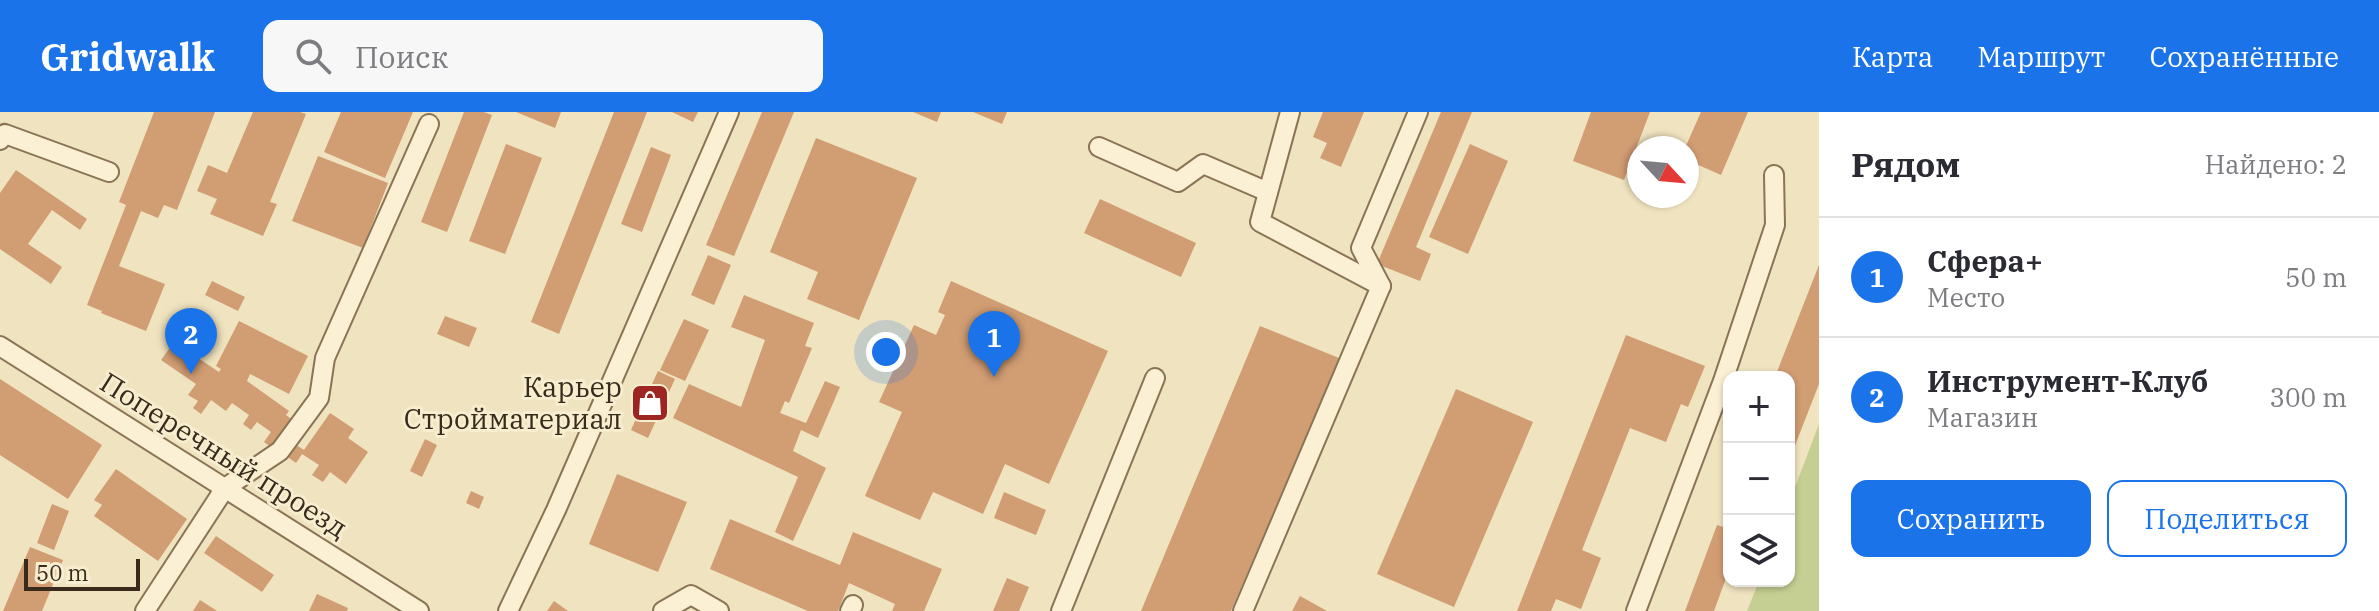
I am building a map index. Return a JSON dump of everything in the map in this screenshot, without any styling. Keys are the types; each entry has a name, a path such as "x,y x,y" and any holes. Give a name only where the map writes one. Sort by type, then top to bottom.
{"street":[{"path":"508,611 556,510 729,112"},
{"path":"1290,112 1260,222 1381,286"},
{"path":"1381,286 1361,248 1418,112"},
{"path":"145,611 225,488 280,451 319,398 325,358 429,124"},
{"path":"0,140 5,134 109,172"},
{"path":"1099,147 1178,182 1203,164 1268,192"},
{"path":"1636,611 1723,381 1775,225 1774,175"},
{"path":"1243,611 1381,286"},
{"name":"Поперечный проезд","path":"0,346 419,611"},
{"path":"1061,611 1155,378"},
{"path":"663,611 691,595 719,611"}],"green space":[{"path":"1819,424 1819,611 1747,611 1757,587 1795,587 1795,487"}],"building":[{"path":"154,112 215,112 177,210 164,205 158,218 141,211 119,266 165,284 146,331 87,305 126,205 119,202"},
{"path":"253,112 306,114 270,202 277,204 263,236 210,214 217,199 197,191 208,165 227,173"},
{"path":"341,112 413,112 385,178 324,152"},
{"path":"464,112 492,115 447,232 421,222"},
{"path":"516,112 561,112 555,128"},
{"path":"614,112 647,112 559,334 531,322"},
{"path":"672,112 698,112 693,122"},
{"path":"762,112 794,112 734,256 706,245"},
{"path":"913,112 941,112 937,122"},
{"path":"973,112 1007,112 1002,124"},
{"path":"1323,112 1364,112 1341,167 1320,158 1327,143 1313,137"},
{"path":"1441,112 1472,112 1416,247 1431,254 1420,281 1377,264"},
{"path":"1591,112 1650,112 1641,136 1627,136 1627,172 1624,180 1573,161"},
{"path":"1701,112 1748,112 1721,175 1699,165 1699,136 1690,136"},
{"path":"816,138 917,178 859,320 807,299 818,272 770,252"},
{"path":"506,144 542,158 505,254 469,241"},
{"path":"1470,144 1508,161 1468,254 1429,237"},
{"path":"651,147 671,155 642,232 621,224"},
{"path":"318,156 388,183 363,248 292,221"},
{"path":"16,170 87,219 80,230 52,210 28,244 62,267 51,284 0,249 0,193"},
{"path":"1100,199 1196,243 1181,277 1084,233"},
{"path":"708,255 731,265 714,305 691,295"},
{"path":"1819,265 1819,384 1795,445 1795,371 1777,371"},
{"path":"212,281 245,297 238,311 205,295"},
{"path":"951,281 1108,351 1049,484 1005,464 983,514 933,492 920,520 865,496 902,412 879,402 914,325 936,335 945,315 938,312"},
{"path":"744,295 814,323 805,346 812,348 789,403 785,401 780,413 806,423 825,381 840,387 818,438 801,430 793,451 826,468 793,541 775,532 798,477 673,418 689,384 741,407 765,340 731,327"},
{"path":"445,316 477,328 469,347 437,334"},
{"path":"684,319 709,330 685,381 660,370"},
{"path":"239,321 308,356 289,394 250,374 247,381 289,411 286,415 294,421 278,452 264,442 271,432 257,422 251,430 243,424 249,415 232,403 226,411 211,400 201,414 193,408 198,401 188,395 196,384 161,360 174,342 219,372 221,369 216,366"},
{"path":"1260,326 1339,358 1231,611 1141,611"},
{"path":"1626,335 1705,366 1688,407 1681,404 1666,442 1630,428 1582,550 1601,558 1581,609 1556,599 1551,611 1517,611"},
{"path":"658,371 675,379 648,438 631,430"},
{"path":"0,379 102,445 68,499 0,455"},
{"path":"1456,389 1533,422 1454,607 1377,574"},
{"path":"330,413 354,429 348,438 368,452 346,484 330,472 323,482 312,475 319,465 302,454 296,463 285,455 293,443 304,450"},
{"path":"425,439 437,445 422,477 410,471"},
{"path":"116,469 187,519 158,561 94,516 102,505 94,500"},
{"path":"617,474 687,502 658,572 589,544"},
{"path":"471,491 484,497 479,509 466,503"},
{"path":"1004,492 1046,510 1036,535 994,518"},
{"path":"52,504 69,511 54,550 37,543"},
{"path":"730,519 840,565 853,532 942,569 924,611 892,611 895,604 849,583 838,611 808,611 710,569"},
{"path":"1717,525 1723,527 1723,586 1714,611 1685,611"},
{"path":"216,536 274,575 262,592 204,553"},
{"path":"30,547 63,560 42,611 3,611"},
{"path":"1007,578 1029,587 1019,611 993,611"},
{"path":"317,594 348,608 347,611 309,611"},
{"path":"1300,596 1327,611 1292,611"},
{"path":"200,600 217,611 193,611"},
{"path":"554,601 568,611 547,611"}],"place":[{"name":"Инструмент-Клуб","path":"191,374"},
{"name":"Сфера+","path":"994,377"},
{"name":"Карьер Стройматериал","path":"650,403"}]}
